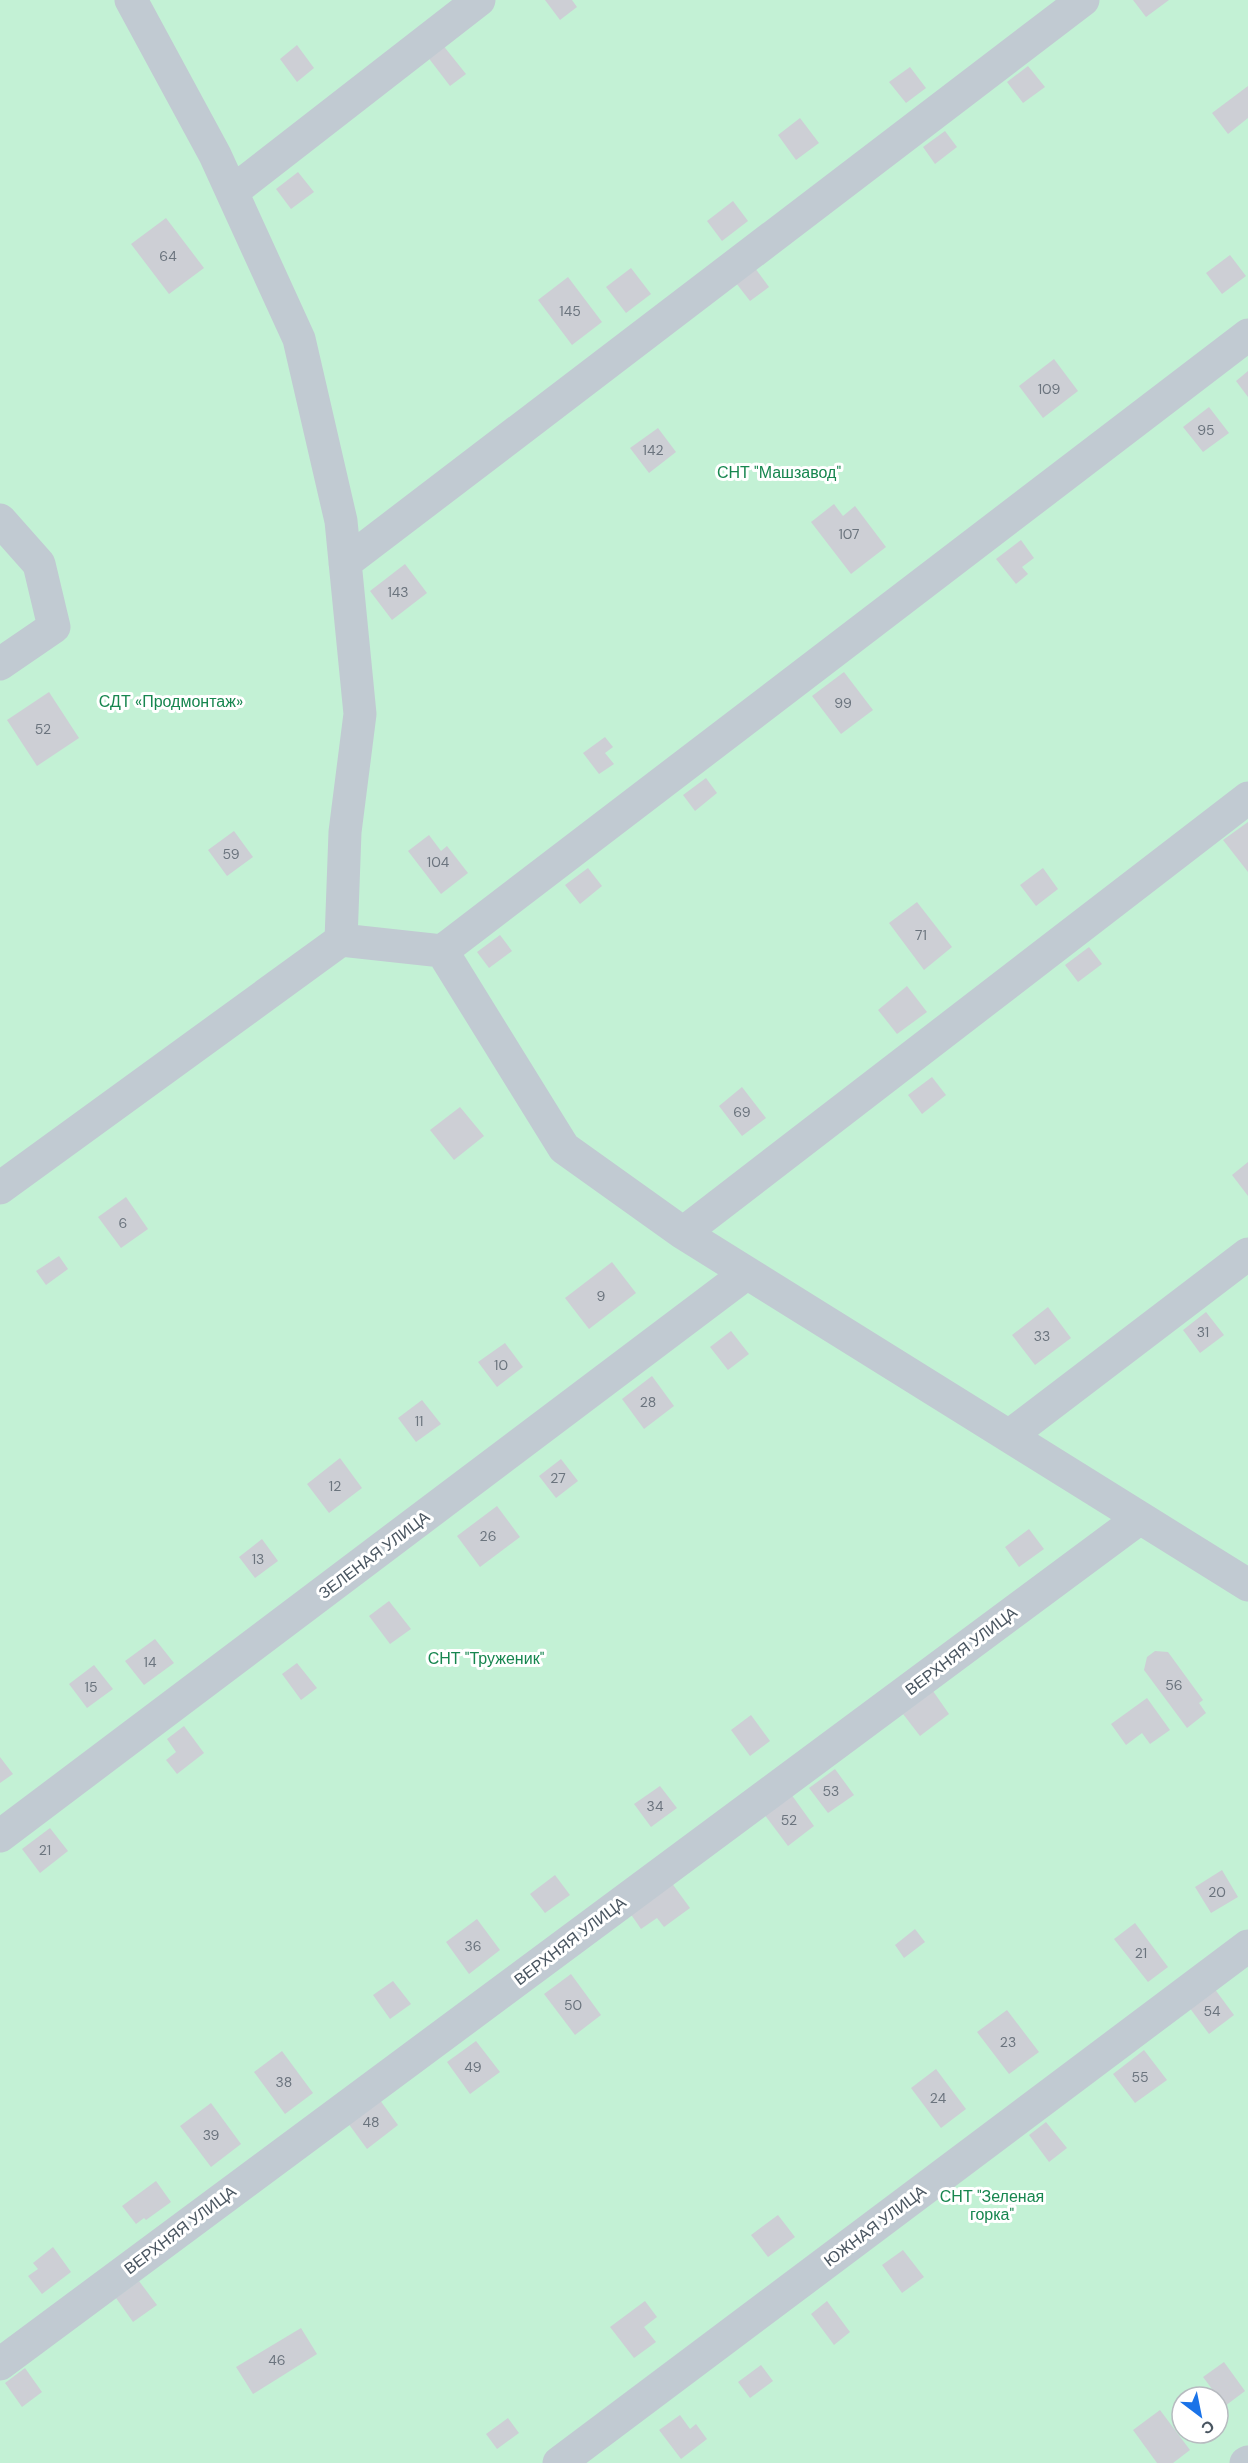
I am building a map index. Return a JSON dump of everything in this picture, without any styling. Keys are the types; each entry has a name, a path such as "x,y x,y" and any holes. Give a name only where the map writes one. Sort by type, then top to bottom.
{"street":[{"path":"131,0 215,155 299,339 341,521 360,714 345,832 341,940"},
{"path":"232,192 479,0"},
{"path":"345,564 1083,0"},
{"path":"0,1188 341,940 442,951 1248,335"},
{"path":"0,520 39,564 54,627 0,663"},
{"path":"683,1233 1248,798"},
{"path":"442,951 564,1148 683,1233 1248,1586"},
{"path":"1009,1436 1248,1254"},
{"name":"ЗЕЛЕНАЯ УЛИЦА","path":"0,1836 747,1273"},
{"name":"ВЕРХНЯЯ УЛИЦА","path":"0,2364 1140,1518"},
{"name":"ЮЖНАЯ УЛИЦА","path":"559,2463 1248,1946"}],"green space":[{"path":"0,0 1248,0 1248,2463 0,2463"}],"building":[{"path":"545,0 572,0 577,7 560,20"},
{"path":"1133,0 1169,0 1146,17"},
{"path":"442,44 466,74 450,86 427,56"},
{"path":"297,45 314,68 297,82 280,59"},
{"path":"1028,66 1045,87 1023,103 1007,82"},
{"path":"910,67 926,88 906,103 889,82"},
{"path":"1248,86 1248,118 1228,134 1212,113"},
{"path":"800,118 819,143 796,160 778,135"},
{"path":"945,131 957,147 935,164 923,147"},
{"path":"298,172 314,192 291,209 276,189"},
{"path":"733,201 748,221 722,241 707,221"},
{"path":"166,218 204,268 169,294 131,244"},
{"path":"1230,255 1246,276 1222,294 1206,273"},
{"path":"631,268 651,294 626,313 606,287"},
{"path":"755,268 769,287 750,301 736,283"},
{"path":"568,277 602,322 572,345 538,300"},
{"path":"1054,359 1078,391 1043,418 1019,386"},
{"path":"1248,371 1248,397 1236,381"},
{"path":"1209,407 1229,433 1203,452 1183,427"},
{"path":"658,428 676,452 649,473 630,448"},
{"path":"834,504 843,516 855,506 886,547 851,574 811,522"},
{"path":"1021,540 1034,558 1022,567 1028,574 1016,584 996,559"},
{"path":"405,564 427,593 392,620 370,591"},
{"path":"844,672 873,710 841,734 812,696"},
{"path":"49,692 79,738 37,766 7,720"},
{"path":"605,737 613,747 605,753 614,764 599,774 583,753"},
{"path":"706,778 717,793 695,811 683,795"},
{"path":"1248,822 1248,872 1223,840"},
{"path":"234,831 253,857 227,876 208,850"},
{"path":"429,835 441,851 447,846 468,873 441,894 408,851"},
{"path":"588,868 602,886 580,904 565,885"},
{"path":"1043,868 1058,889 1036,906 1020,885"},
{"path":"917,902 952,947 924,970 889,923"},
{"path":"500,935 512,951 489,968 477,952"},
{"path":"1089,947 1102,964 1078,982 1065,965"},
{"path":"907,986 927,1012 897,1034 878,1010"},
{"path":"932,1077 946,1095 922,1114 908,1095"},
{"path":"742,1087 766,1118 742,1136 719,1106"},
{"path":"460,1107 484,1136 454,1160 430,1130"},
{"path":"1248,1162 1248,1196 1232,1175"},
{"path":"126,1197 148,1229 121,1248 98,1217"},
{"path":"59,1256 68,1269 46,1285 36,1271"},
{"path":"612,1262 636,1293 589,1329 565,1298"},
{"path":"1048,1307 1071,1338 1035,1365 1012,1335"},
{"path":"1206,1312 1224,1335 1200,1353 1183,1330"},
{"path":"731,1331 749,1354 728,1370 710,1347"},
{"path":"505,1343 523,1367 497,1387 478,1362"},
{"path":"652,1376 674,1406 644,1429 622,1399"},
{"path":"422,1400 441,1424 416,1442 398,1418"},
{"path":"340,1458 362,1488 329,1513 307,1484"},
{"path":"561,1459 578,1481 556,1498 539,1476"},
{"path":"497,1506 520,1537 480,1567 457,1536"},
{"path":"1029,1529 1044,1549 1019,1567 1005,1547"},
{"path":"262,1539 278,1561 255,1578 239,1557"},
{"path":"389,1601 411,1629 390,1644 369,1616"},
{"path":"155,1639 174,1663 144,1685 125,1661"},
{"path":"1155,1651 1168,1652 1203,1700 1199,1703 1206,1713 1187,1728 1144,1670 1147,1657"},
{"path":"297,1663 317,1688 301,1700 282,1674"},
{"path":"94,1665 113,1689 87,1708 69,1684"},
{"path":"933,1691 949,1714 920,1736 903,1714"},
{"path":"1147,1698 1170,1730 1150,1744 1142,1733 1126,1745 1111,1724"},
{"path":"751,1715 770,1741 750,1756 731,1730"},
{"path":"184,1726 204,1753 177,1774 166,1760 176,1752 167,1739"},
{"path":"0,1757 13,1774 0,1783"},
{"path":"835,1769 854,1795 828,1813 809,1788"},
{"path":"660,1786 677,1808 651,1827 634,1804"},
{"path":"791,1794 814,1826 788,1846 764,1814"},
{"path":"50,1828 68,1851 40,1873 22,1849"},
{"path":"1222,1870 1238,1897 1211,1913 1195,1887"},
{"path":"555,1875 570,1895 545,1913 530,1894"},
{"path":"671,1882 690,1908 664,1927 657,1918 641,1929 630,1913"},
{"path":"477,1919 500,1950 469,1974 446,1942"},
{"path":"1135,1923 1168,1967 1148,1982 1114,1939"},
{"path":"915,1929 925,1942 904,1958 895,1945"},
{"path":"571,1974 601,2015 575,2035 544,1994"},
{"path":"393,1981 411,2004 390,2019 373,1995"},
{"path":"1214,1988 1234,2015 1209,2034 1189,2007"},
{"path":"1007,2010 1039,2052 1009,2074 977,2032"},
{"path":"476,2041 500,2072 470,2094 447,2062"},
{"path":"1144,2050 1167,2080 1135,2103 1113,2074"},
{"path":"282,2051 313,2093 285,2114 254,2072"},
{"path":"936,2069 966,2109 941,2128 911,2088"},
{"path":"377,2096 398,2125 367,2149 345,2119"},
{"path":"211,2103 241,2144 211,2167 180,2126"},
{"path":"1046,2122 1067,2148 1049,2162 1029,2135"},
{"path":"156,2181 171,2202 146,2220 144,2218 136,2224 122,2206"},
{"path":"778,2215 795,2237 768,2257 751,2235"},
{"path":"53,2247 71,2272 42,2294 28,2276 38,2269 33,2263"},
{"path":"903,2250 924,2277 902,2293 882,2265"},
{"path":"139,2281 157,2305 133,2322 116,2298"},
{"path":"645,2301 657,2317 644,2327 656,2342 634,2358 610,2327"},
{"path":"827,2301 850,2332 834,2345 811,2314"},
{"path":"301,2328 317,2354 253,2394 236,2367"},
{"path":"1224,2362 1245,2391 1230,2402 1230,2385 1209,2385 1203,2377"},
{"path":"761,2365 773,2381 750,2398 738,2382"},
{"path":"25,2368 42,2392 22,2407 5,2383"},
{"path":"1160,2410 1170,2423 1170,2445 1186,2445 1190,2450 1173,2463 1157,2463 1133,2430"},
{"path":"680,2415 690,2429 696,2424 707,2439 681,2459 659,2430"},
{"path":"508,2418 519,2433 497,2449 486,2434"}],"park label":[{"name":"СНТ \"Машзавод\"","path":"779,472"},
{"name":"СДТ «Продмонтаж»","path":"171,701"},
{"name":"СНТ \"Труженик\"","path":"486,1658"},
{"name":"СНТ \"Зеленая горка\"","path":"992,2205"}]}
